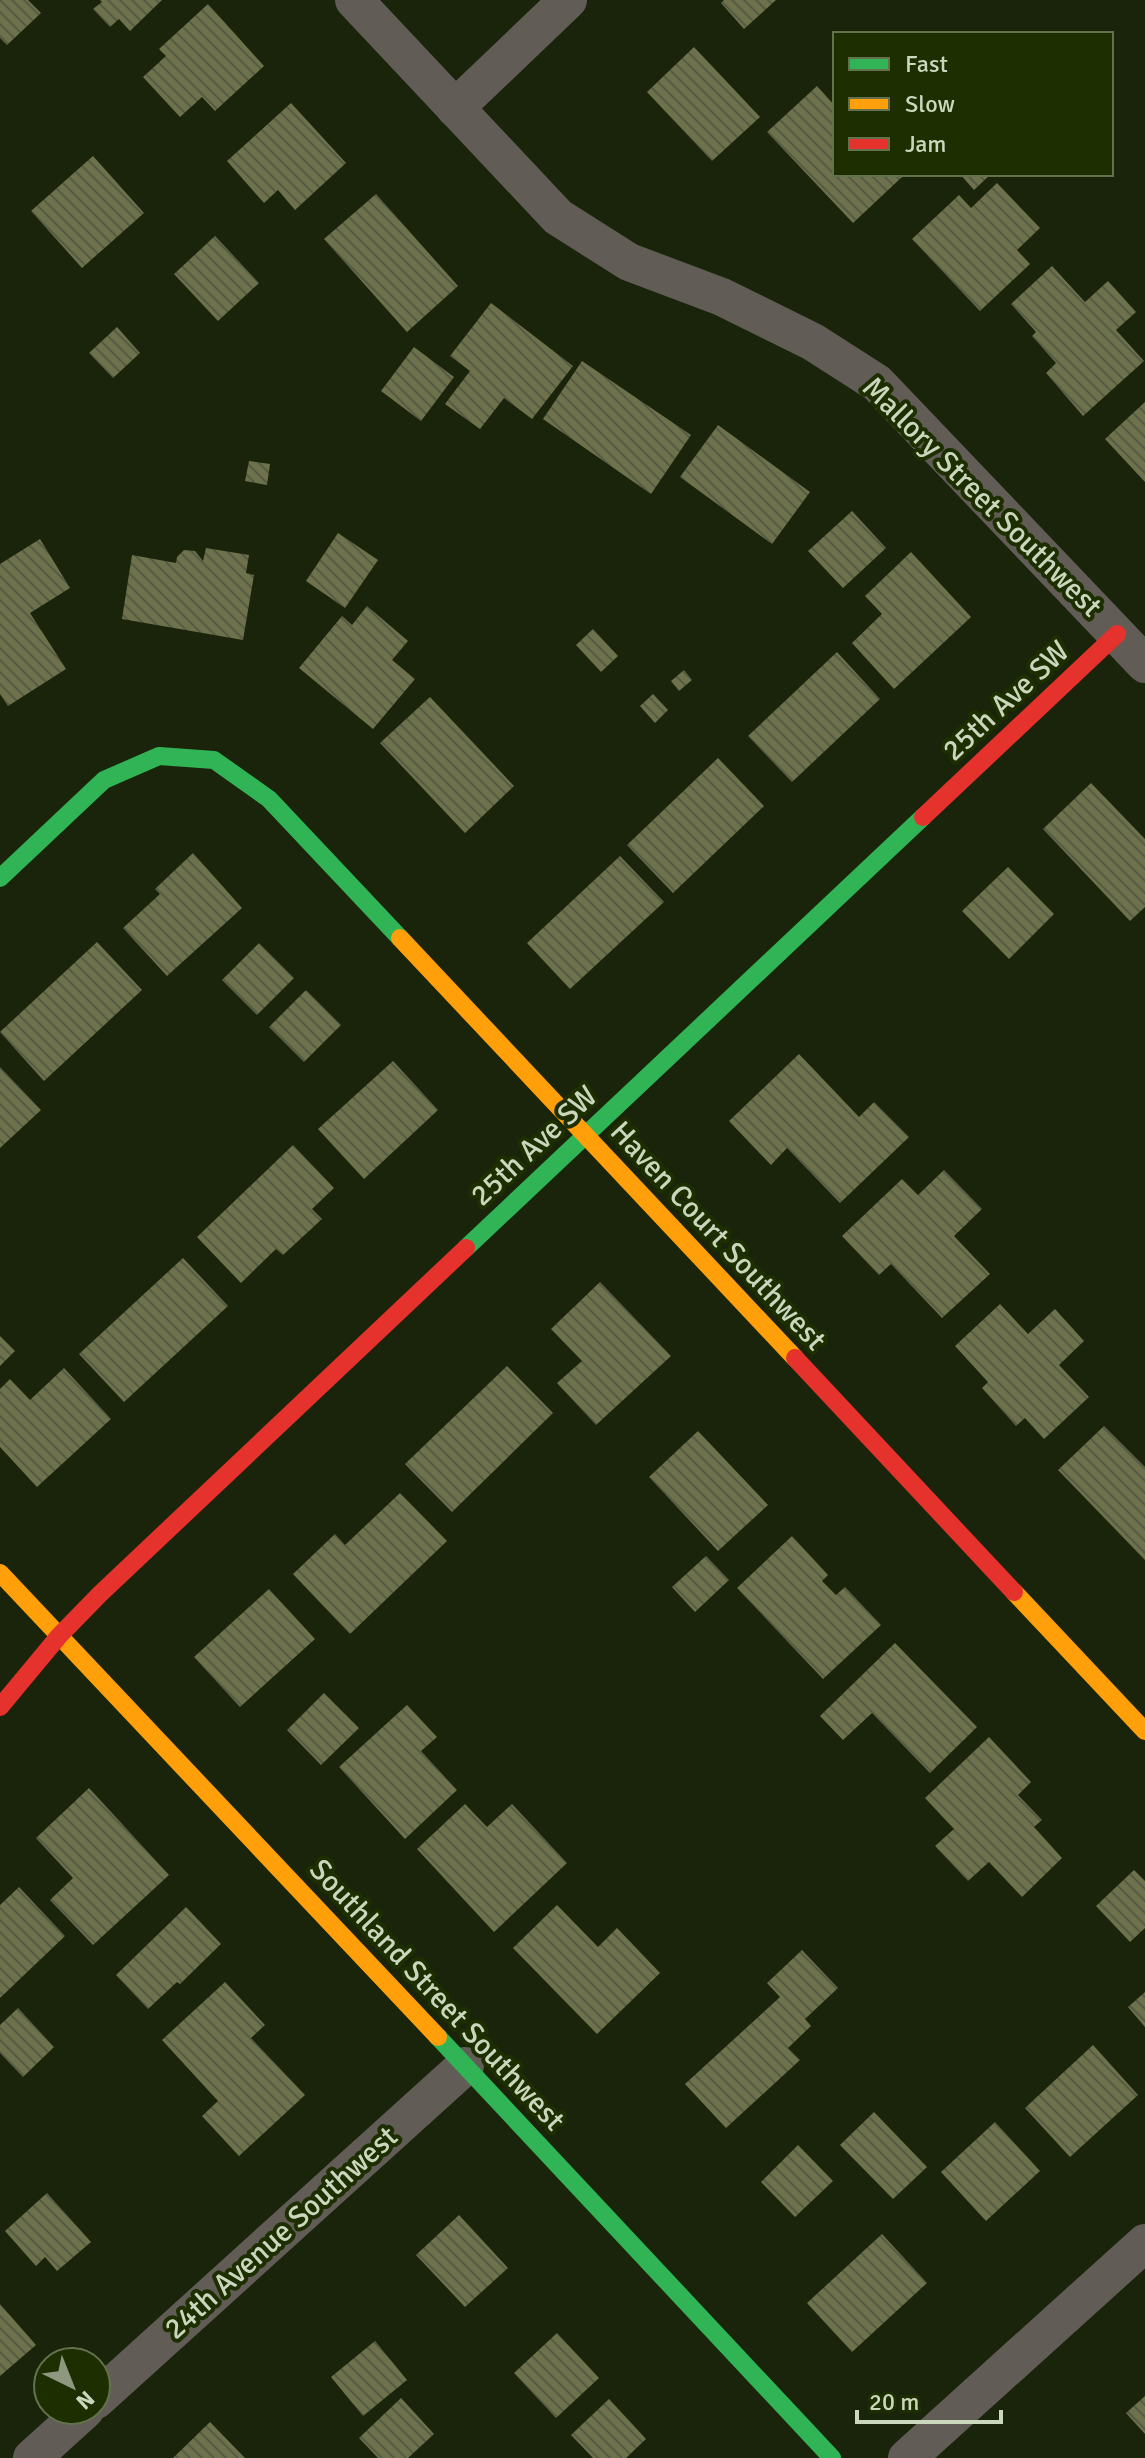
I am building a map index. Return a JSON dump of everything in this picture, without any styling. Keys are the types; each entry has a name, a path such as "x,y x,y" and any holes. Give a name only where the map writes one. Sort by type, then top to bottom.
{"street":[{"name":"Mallory Street Southwest","path":"354,0 558,217 629,262 722,297 813,342 877,383 1145,664"},
{"path":"455,108 568,0"},
{"name":"25th Ave SW","path":"0,1707 59,1636 100,1594 1117,634"},
{"name":"Haven Court Southwest","path":"0,878 104,780 159,756 214,760 269,799 1145,1731"},
{"name":"Southland Street Southwest","path":"0,1573 625,2234 832,2458"},
{"name":"24th Avenue Southwest","path":"112,2386 465,2066"},
{"path":"907,2458 1145,2243"},
{"path":"32,2458 67,2426"}],"building":[{"path":"0,0 28,0 41,13 7,45 0,38"},
{"path":"100,0 162,0 130,31 119,19 110,27 93,9 102,2"},
{"path":"724,0 776,0 744,29 721,3"},
{"path":"208,4 264,66 215,111 202,97 180,117 143,77 166,56 159,49"},
{"path":"694,47 760,117 712,161 647,92"},
{"path":"817,86 833,104 833,176 902,177 853,223 767,132"},
{"path":"291,103 346,163 295,210 278,190 264,203 227,161"},
{"path":"93,156 144,213 82,268 31,211"},
{"path":"962,176 989,176 974,190"},
{"path":"997,183 1040,228 1017,250 1030,264 980,311 912,239 959,195 971,208"},
{"path":"376,194 458,286 407,332 324,239"},
{"path":"215,236 259,283 218,321 174,274"},
{"path":"1052,266 1085,302 1108,281 1136,312 1116,330 1144,361 1083,416 1046,373 1056,363 1032,336 1036,332 1011,304"},
{"path":"491,303 573,366 532,419 504,398 480,429 445,404 470,371 450,356"},
{"path":"117,327 140,353 113,378 89,353"},
{"path":"414,347 454,377 421,421 381,391"},
{"path":"582,361 691,435 651,494 543,419"},
{"path":"1145,402 1145,482 1105,439"},
{"path":"718,425 810,492 772,544 680,477"},
{"path":"249,461 270,464 267,485 245,481"},
{"path":"852,511 886,548 843,588 808,551"},
{"path":"338,533 378,560 345,608 306,581"},
{"path":"40,539 70,588 30,613 66,669 8,706 0,694 0,564"},
{"path":"206,548 249,555 246,573 254,575 243,640 122,619 132,555 176,563 184,550 195,551 203,561"},
{"path":"911,552 971,617 894,689 852,643 882,614 865,596"},
{"path":"367,606 408,641 392,660 415,679 373,729 299,668 342,616 352,625"},
{"path":"593,629 618,656 601,672 576,645"},
{"path":"837,652 880,699 792,782 748,736"},
{"path":"684,670 692,680 679,691 671,681"},
{"path":"653,694 668,710 655,723 640,706"},
{"path":"430,697 514,786 465,833 380,743"},
{"path":"718,758 764,806 673,893 627,845"},
{"path":"1091,783 1145,839 1145,907 1130,921 1043,829"},
{"path":"193,853 242,908 167,976 123,928 160,894 155,889"},
{"path":"620,856 664,902 570,989 527,943"},
{"path":"1008,867 1054,914 1009,959 962,911"},
{"path":"97,942 142,990 44,1081 0,1032"},
{"path":"259,943 294,978 257,1015 222,980"},
{"path":"306,990 341,1025 304,1062 269,1027"},
{"path":"799,1054 859,1117 874,1102 909,1137 840,1203 787,1148 771,1165 729,1121"},
{"path":"393,1061 438,1110 364,1179 318,1129"},
{"path":"0,1067 41,1110 0,1148"},
{"path":"293,1145 334,1188 312,1209 322,1219 283,1255 276,1249 241,1283 197,1237"},
{"path":"944,1170 982,1209 954,1236 990,1274 942,1318 891,1264 879,1275 842,1236 902,1179 918,1195"},
{"path":"183,1258 228,1306 124,1402 79,1354"},
{"path":"600,1282 671,1356 596,1425 557,1383 582,1361 551,1329"},
{"path":"1000,1304 1028,1334 1055,1309 1084,1341 1059,1365 1089,1397 1044,1439 1025,1418 1016,1426 982,1388 988,1382 955,1346"},
{"path":"0,1336 15,1351 0,1366"},
{"path":"507,1366 553,1413 452,1512 405,1464"},
{"path":"64,1368 111,1419 37,1487 0,1447 0,1389 10,1379 30,1400"},
{"path":"1104,1426 1145,1467 1145,1560 1058,1470"},
{"path":"698,1431 768,1505 718,1551 649,1477"},
{"path":"400,1493 447,1541 350,1634 293,1574 335,1534 345,1545"},
{"path":"792,1536 828,1575 822,1581 836,1595 845,1587 881,1625 823,1679 737,1588"},
{"path":"706,1556 729,1580 695,1612 672,1587"},
{"path":"269,1589 315,1639 240,1707 194,1657"},
{"path":"895,1643 977,1727 930,1773 872,1713 843,1740 820,1716"},
{"path":"324,1693 359,1728 321,1765 287,1730"},
{"path":"407,1705 437,1737 421,1751 457,1790 405,1839 339,1767"},
{"path":"989,1737 1031,1782 1018,1795 1042,1820 1034,1827 1062,1858 1022,1897 989,1862 968,1881 935,1846 954,1829 925,1798"},
{"path":"89,1788 169,1875 93,1945 50,1900 73,1878 36,1838"},
{"path":"465,1804 487,1827 512,1804 567,1863 494,1932 417,1849"},
{"path":"1134,1870 1145,1881 1145,1928 1130,1942 1096,1906"},
{"path":"19,1887 65,1936 0,1998 0,1905"},
{"path":"557,1905 598,1947 617,1928 660,1973 597,2034 513,1948"},
{"path":"186,1907 221,1944 180,1984 177,1982 148,2009 116,1975"},
{"path":"802,1950 838,1988 805,2019 811,2026 788,2048 800,2060 726,2128 685,2084 780,1997 767,1983"},
{"path":"225,1982 265,2025 251,2038 305,2095 239,2156 202,2116 218,2101 162,2040"},
{"path":"1145,1992 1145,2027 1128,2007"},
{"path":"18,2008 54,2047 23,2077 0,2053 0,2025"},
{"path":"1093,2045 1138,2095 1070,2157 1025,2108"},
{"path":"874,2112 927,2167 893,2199 840,2145"},
{"path":"995,2122 1040,2171 986,2221 941,2172"},
{"path":"798,2145 833,2181 795,2217 761,2182"},
{"path":"47,2193 91,2242 57,2271 45,2257 36,2266 5,2231"},
{"path":"459,2215 508,2268 465,2307 416,2255"},
{"path":"882,2234 927,2283 852,2352 807,2303"},
{"path":"0,2304 36,2345 0,2376"},
{"path":"557,2333 599,2378 556,2418 514,2373"},
{"path":"375,2341 407,2380 363,2416 331,2377"},
{"path":"1145,2396 1145,2434 1126,2413"},
{"path":"401,2398 434,2434 408,2458 378,2458 359,2438"},
{"path":"609,2399 646,2439 626,2458 593,2458 571,2435"},
{"path":"210,2422 245,2458 173,2458"}],"traffic: fast":[{"path":"0,878 104,780 159,756 214,760 269,799 400,938"},
{"path":"466,1248 923,817"},
{"path":"438,2037 832,2458"}],"traffic: slow":[{"path":"400,938 795,1358"},
{"path":"0,1573 438,2037"},
{"path":"1014,1592 1145,1731"}],"traffic: jam":[{"path":"923,817 1117,634"},
{"path":"0,1707 59,1636 100,1594 466,1248"},
{"path":"795,1358 1014,1592"}]}
